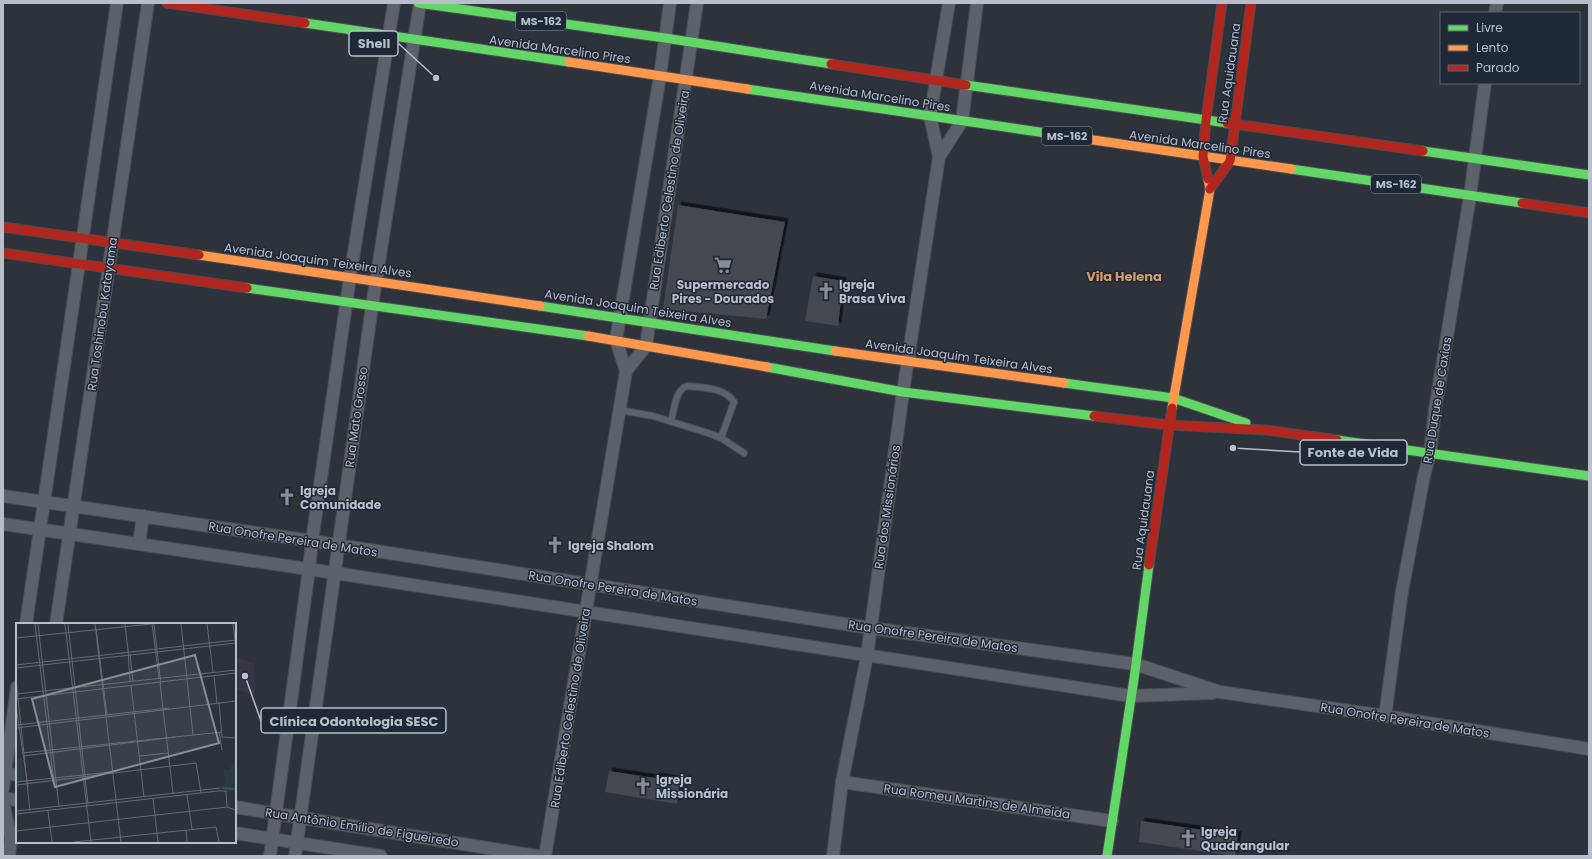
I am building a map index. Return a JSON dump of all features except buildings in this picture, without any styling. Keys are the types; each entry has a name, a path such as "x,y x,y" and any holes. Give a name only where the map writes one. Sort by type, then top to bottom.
{"main road":[{"name":"Avenida Marcelino Pires","path":"167,3 1589,213"},
{"name":"Avenida Marcelino Pires","path":"419,3 665,38 937,81 1589,175"},
{"name":"Rua Aquidauana","path":"1107,856 1173,398 1210,189 1203,157 1206,120 1222,3"},
{"name":"Rua Aquidauana","path":"1210,189 1230,161 1251,3"},
{"name":"Avenida Joaquim Teixeira Alves","path":"3,227 350,277 908,362 1173,398 1266,430"},
{"name":"Avenida Joaquim Teixeira Alves","path":"3,253 616,340 903,392 1169,425 1266,430 1589,476"}],"street":[{"path":"26,623 43,502 84,238 117,3"},
{"name":"Rua Toshinobu Katayama","path":"56,623 148,3"},
{"path":"270,856 346,302 394,3"},
{"name":"Rua Mato Grosso","path":"295,856 372,306 419,3"},
{"name":"Rua Ediberto Celestino de Oliveira","path":"545,856 626,371 616,340 660,76 670,3"},
{"name":"Rua Ediberto Celestino de Oliveira","path":"626,371 646,346 697,3"},
{"name":"Rua dos Missionários","path":"833,856 842,782 866,656 903,392 939,157 930,116 949,3"},
{"name":"Rua dos Missionários","path":"939,157 962,120 965,85 977,3"},
{"name":"Rua Duque de Caxias","path":"1385,716 1402,591 1424,476 1430,453 1435,410 1470,196 1485,84"},
{"name":"Rua Onofre Pereira de Matos","path":"3,496 143,516 870,628 1135,664 1220,692 1385,716 1589,749"},
{"path":"139,544 143,516"},
{"name":"Rua Onofre Pereira de Matos","path":"3,524 309,569 1131,696 1220,692"},
{"path":"3,789 16,695"},
{"path":"4,773 16,775"},
{"name":"Rua Romeu Martins de Almeida","path":"842,782 1112,821"},
{"path":"3,798 16,800"},
{"path":"3,802 11,839 9,856"},
{"name":"Rua Antônio Emílio de Figueiredo","path":"236,807 537,856"},
{"path":"11,839 16,829"},
{"path":"236,833 381,856"}],"lane":[{"path":"671,422 679,392 682,387 687,386 722,391 730,395 734,402 720,438"},
{"path":"619,410 653,416 720,438 744,453"}],"shaded area":[{"path":"236,657 254,663 255,695 236,689"}],"traffic: fast":[{"path":"418,3 665,38 831,64"},
{"path":"305,23 569,62"},
{"path":"966,85 1227,123"},
{"path":"747,89 1073,137"},
{"path":"1423,151 1589,175"},
{"path":"1291,169 1522,203"},
{"path":"247,288 588,336"},
{"path":"540,306 835,351"},
{"path":"767,367 903,392 1094,416"},
{"path":"1064,383 1173,398 1246,423"},
{"path":"1337,440 1589,476"},
{"path":"1107,856 1134,679 1149,565"}],"traffic: slow":[{"path":"569,62 747,89"},
{"path":"1073,137 1291,169"},
{"path":"1172,408 1210,189 1208,179"},
{"path":"199,255 540,306"},
{"path":"588,336 767,367"},
{"path":"835,351 1064,383"}],"traffic: jam":[{"path":"167,3 305,23"},
{"path":"1208,179 1203,157 1206,120 1222,3"},
{"path":"1210,189 1230,161 1251,3"},
{"path":"831,64 966,85"},
{"path":"1227,123 1423,151"},
{"path":"1522,203 1589,213"},
{"path":"3,227 199,255"},
{"path":"3,253 247,288"},
{"path":"1149,565 1172,408"},
{"path":"1094,416 1169,425 1266,430 1337,440"}],"place":[{"name":"Shell","path":"436,78"},
{"name":"Supermercado Pires - Dourados","path":"723,265"},
{"name":"Igreja Brasa Viva","path":"826,291"},
{"name":"Fonte de Vida","path":"1233,448"},
{"name":"Igreja Comunidade","path":"287,497"},
{"name":"Igreja Shalom","path":"555,545"},
{"name":"Clínica Odontologia SESC","path":"245,676"},
{"name":"Igreja Missionária","path":"643,786"},
{"name":"Igreja Quadrangular","path":"1188,838"}],"district":[{"name":"Vila Helena","path":"1124,276"}]}
